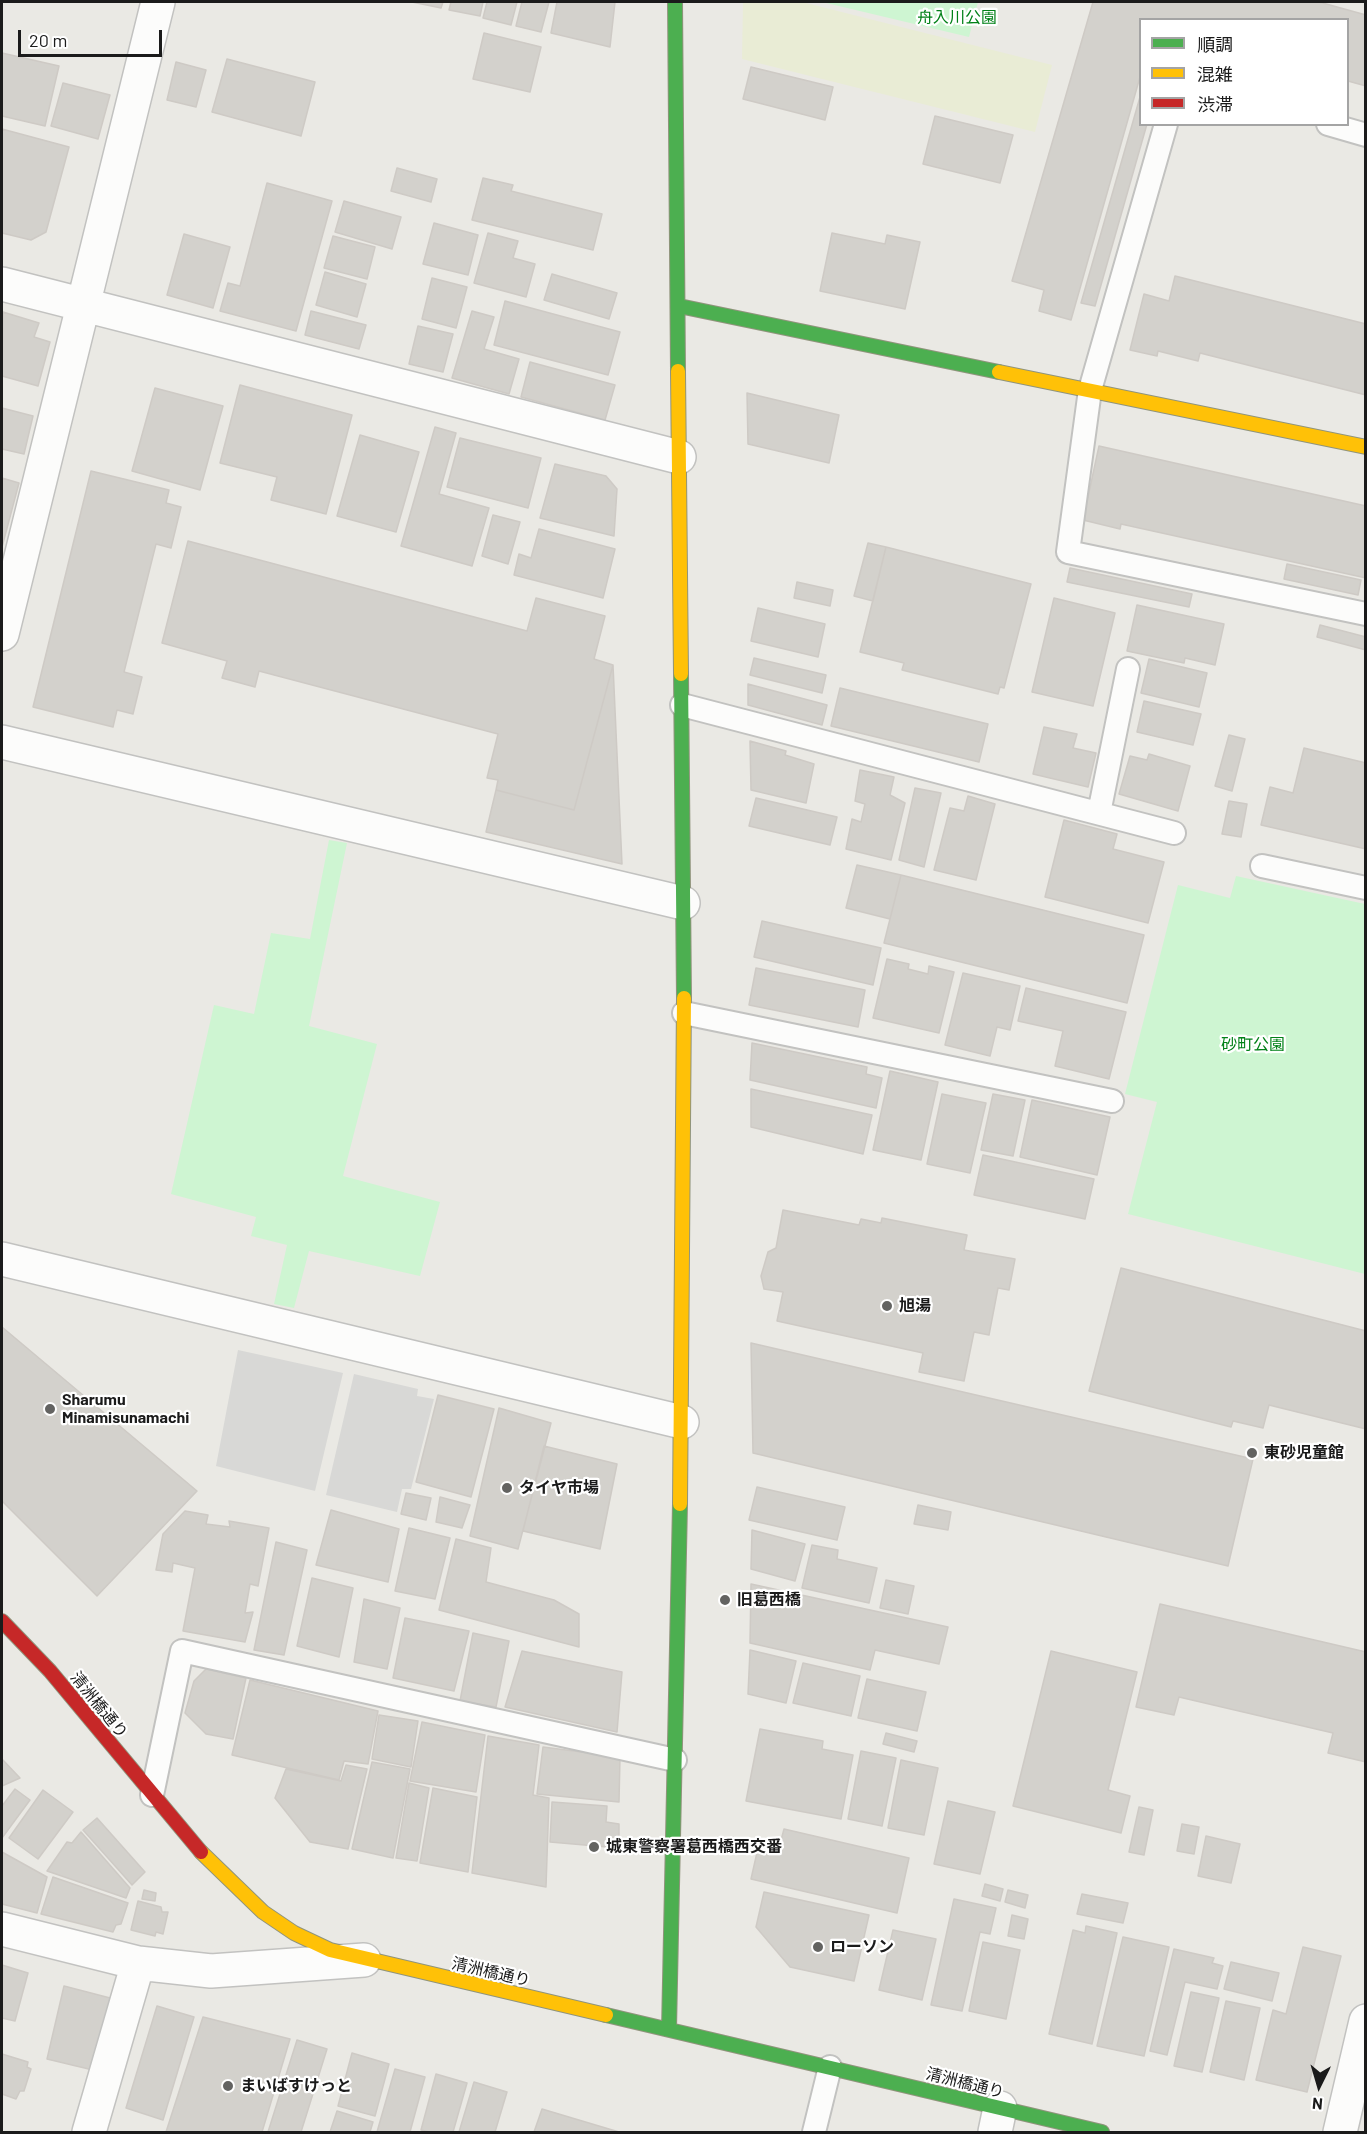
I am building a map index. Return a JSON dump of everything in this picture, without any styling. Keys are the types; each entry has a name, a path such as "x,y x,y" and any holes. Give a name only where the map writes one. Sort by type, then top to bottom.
{"street":[{"path":"2,634 158,2"},
{"path":"669,2029 682,1422 684,1013 675,2"},
{"path":"2,284 679,457"},
{"path":"679,306 1365,447"},
{"path":"2,742 683,903"},
{"path":"2,1259 682,1422"},
{"name":"清洲橋通り","path":"2,1621 50,1671 202,1853 262,1912 294,1933 330,1950 830,2067 998,2120 1102,2133"},
{"path":"2,1929 138,1963 211,1971 366,1960"},
{"path":"89,2133 138,1963"},
{"path":"1340,2133 1365,2022"}],"lane":[{"path":"1165,126 1090,390 1068,552 1365,614"},
{"path":"1335,126 1365,135"},
{"path":"1099,813 1128,669"},
{"path":"682,705 1174,833"},
{"path":"1262,867 1365,888"},
{"path":"684,1013 1112,1101"},
{"path":"152,1795 182,1651 675,1760"},
{"path":"814,2133 830,2067"}],"green space":[{"path":"743,2 802,2 1052,65 1035,132 742,59"},
{"name":"舟入川公園","path":"822,2 978,2 969,37"},
{"path":"329,840 347,843 309,1026 377,1044 343,1176 440,1202 420,1276 309,1251 294,1308 274,1304 287,1245 251,1236 256,1217 171,1194 214,1005 254,1014 271,933 310,939"},
{"name":"砂町公園","path":"1236,876 1365,904 1365,1274 1128,1214 1157,1102 1125,1094 1178,885 1230,898"}],"shaded area":[{"path":"238,1350 343,1373 315,1491 216,1466"},
{"path":"354,1374 418,1389 417,1396 434,1399 411,1489 402,1489 397,1512 326,1495"}],"building":[{"path":"412,2 443,2 441,8"},
{"path":"451,2 483,2 480,16 449,10"},
{"path":"487,2 517,2 511,25 483,18"},
{"path":"522,2 549,2 541,32 516,26"},
{"path":"557,2 615,2 610,47 551,33"},
{"path":"1093,2 1319,2 1366,15 1366,86 1349,81 1349,18 1139,18 1139,81 1071,320 1039,311 1044,290 1012,281"},
{"path":"484,33 541,47 530,92 473,79"},
{"path":"2,53 59,66 45,126 2,116"},
{"path":"227,59 315,82 301,136 212,112"},
{"path":"176,62 206,70 196,107 167,100"},
{"path":"751,67 833,87 825,120 743,99"},
{"path":"63,83 110,95 98,139 51,126"},
{"path":"1139,100 1139,126 1146,126 1095,306 1081,303"},
{"path":"935,116 1013,135 1000,183 923,164"},
{"path":"2,129 69,147 46,232 31,240 2,233"},
{"path":"397,168 437,179 431,202 391,191"},
{"path":"483,178 513,185 511,191 602,214 593,250 472,220"},
{"path":"267,183 332,201 296,331 220,311 228,283 240,286"},
{"path":"344,201 401,217 392,249 335,232"},
{"path":"434,223 478,235 468,275 423,264"},
{"path":"488,233 518,241 513,258 535,264 526,297 474,283"},
{"path":"832,233 885,244 887,235 920,242 905,309 820,291"},
{"path":"184,234 230,247 213,308 167,295"},
{"path":"333,236 375,247 367,279 324,268"},
{"path":"325,272 366,284 357,317 316,305"},
{"path":"552,274 617,293 609,319 544,300"},
{"path":"1175,276 1366,324 1366,395 1200,353 1198,361 1158,351 1157,356 1130,350 1144,294 1169,301"},
{"path":"432,278 467,287 456,328 422,319"},
{"path":"505,301 620,332 608,375 494,345"},
{"path":"311,311 366,325 359,349 305,335"},
{"path":"472,311 494,317 484,349 519,359 509,394 452,378"},
{"path":"3,312 39,323 34,337 50,342 38,386 2,376"},
{"path":"418,326 453,334 443,372 409,364"},
{"path":"530,362 615,385 605,420 521,397"},
{"path":"240,385 352,415 326,514 271,500 277,477 220,463"},
{"path":"155,388 223,406 200,490 132,471"},
{"path":"747,393 839,415 829,463 748,444"},
{"path":"2,408 33,416 24,454 2,449"},
{"path":"435,427 456,433 439,494 489,508 472,566 401,546"},
{"path":"360,435 419,452 396,532 337,516"},
{"path":"460,438 541,458 528,508 447,487"},
{"path":"1099,446 1366,506 1366,578 1121,524 1120,529 1083,520"},
{"path":"555,464 606,476 617,489 614,536 540,518"},
{"path":"91,471 169,490 166,503 181,507 171,548 156,544 124,672 142,677 133,714 117,710 113,727 33,707"},
{"path":"2,478 19,483 2,547"},
{"path":"493,515 520,522 508,564 482,556"},
{"path":"539,529 615,549 603,598 514,575 519,554 531,558"},
{"path":"188,541 527,631 536,598 605,616 594,659 613,665 574,810 496,790 498,780 487,778 498,734 259,671 255,687 222,678 227,661 162,643"},
{"path":"868,543 886,547 873,601 854,596"},
{"path":"886,547 1031,584 1004,688 1000,687 998,694 902,670 904,663 860,652"},
{"path":"1287,564 1361,580 1358,595 1284,579"},
{"path":"1070,568 1192,594 1189,607 1067,582"},
{"path":"797,582 833,590 830,606 794,598"},
{"path":"1054,598 1115,613 1093,706 1032,692"},
{"path":"1137,605 1224,624 1215,665 1185,658 1184,663 1127,651"},
{"path":"758,608 825,624 818,657 751,641"},
{"path":"1320,625 1366,637 1366,650 1317,637"},
{"path":"754,658 826,675 822,693 750,675"},
{"path":"1149,659 1207,673 1199,707 1141,693"},
{"path":"613,665 622,864 486,832 496,790 574,810"},
{"path":"748,684 827,705 822,725 748,705"},
{"path":"840,688 988,724 979,762 831,726"},
{"path":"1144,701 1201,714 1193,745 1137,732"},
{"path":"1044,727 1077,734 1073,748 1096,753 1088,787 1033,774"},
{"path":"1229,735 1245,739 1232,791 1215,786"},
{"path":"750,741 786,751 785,755 814,764 806,803 751,790"},
{"path":"1304,748 1366,763 1366,849 1261,825 1270,787 1293,793"},
{"path":"1149,754 1190,766 1178,811 1119,794 1130,756 1147,760"},
{"path":"860,770 894,777 890,795 905,803 891,860 846,849 852,819 861,822 865,804 855,801"},
{"path":"915,788 941,793 924,867 899,860"},
{"path":"968,796 995,804 976,880 934,870 950,808 964,811"},
{"path":"756,798 837,817 830,845 749,826"},
{"path":"1229,801 1247,804 1241,837 1222,834"},
{"path":"1064,820 1117,834 1113,849 1164,862 1148,923 1045,897"},
{"path":"857,865 901,875 890,919 846,908"},
{"path":"901,875 1144,935 1127,1003 884,943"},
{"path":"762,921 881,948 873,985 754,957"},
{"path":"887,959 909,964 908,969 928,974 929,966 954,972 939,1033 873,1018"},
{"path":"756,968 865,990 858,1027 749,1005"},
{"path":"963,973 1020,986 1010,1030 997,1027 990,1056 945,1045"},
{"path":"1026,988 1126,1012 1109,1079 1055,1066 1063,1031 1018,1021"},
{"path":"752,1043 867,1067 866,1074 882,1078 876,1108 750,1080"},
{"path":"890,1071 938,1082 921,1160 873,1150"},
{"path":"751,1089 872,1115 863,1154 751,1127"},
{"path":"942,1094 986,1103 970,1173 927,1164"},
{"path":"993,1094 1025,1100 1013,1156 981,1150"},
{"path":"1032,1100 1110,1117 1097,1175 1020,1157"},
{"path":"983,1155 1094,1179 1085,1219 974,1195"},
{"name":"旭湯","path":"783,1210 859,1225 861,1219 881,1223 882,1218 967,1235 964,1250 1015,1259 1009,1290 998,1288 989,1335 974,1332 964,1381 919,1372 923,1353 777,1321 783,1292 764,1289 761,1276 768,1252 776,1248"},
{"path":"1121,1268 1366,1331 1366,1429 1269,1405 1263,1428 1233,1421 1231,1427 1089,1391"},
{"name":"Sharumu Minamisunamachi","path":"2,1327 197,1491 97,1596 2,1501"},
{"path":"751,1343 1253,1459 1228,1566 753,1453"},
{"path":"438,1395 494,1409 471,1497 416,1482"},
{"name":"タイヤ市場","path":"499,1408 551,1423 518,1549 470,1536"},
{"path":"544,1446 617,1464 600,1549 523,1531"},
{"path":"757,1487 845,1507 837,1540 749,1520"},
{"path":"406,1493 431,1498 426,1520 401,1514"},
{"path":"440,1497 470,1505 462,1528 436,1522"},
{"path":"918,1505 951,1512 948,1530 914,1524"},
{"path":"331,1510 399,1529 388,1582 316,1565"},
{"path":"185,1511 208,1515 206,1524 230,1527 229,1521 269,1528 258,1586 250,1584 245,1613 253,1612 245,1642 183,1631 195,1568 173,1563 172,1572 156,1570 163,1534"},
{"path":"409,1528 450,1538 435,1599 395,1591"},
{"path":"752,1530 805,1544 795,1581 751,1569"},
{"path":"456,1539 491,1548 486,1582 554,1600 579,1614 579,1647 439,1610"},
{"path":"276,1542 307,1550 284,1655 254,1650"},
{"path":"812,1545 838,1550 837,1559 877,1568 869,1603 802,1588"},
{"path":"312,1578 353,1588 339,1657 297,1646"},
{"path":"886,1580 914,1586 908,1614 880,1608"},
{"path":"751,1584 948,1627 939,1664 875,1650 870,1670 750,1643"},
{"path":"364,1599 400,1608 387,1669 354,1662"},
{"path":"1160,1604 1366,1652 1366,1762 1328,1753 1333,1733 1179,1697 1174,1715 1136,1707"},
{"path":"405,1618 469,1631 454,1691 393,1678"},
{"path":"473,1633 509,1641 496,1707 460,1701"},
{"path":"750,1650 796,1661 786,1703 748,1694"},
{"path":"522,1651 622,1672 617,1732 505,1707"},
{"path":"1051,1651 1137,1672 1108,1790 1130,1796 1121,1833 1013,1806"},
{"path":"803,1663 860,1676 851,1716 793,1703"},
{"path":"206,1669 246,1678 233,1739 206,1734 185,1713 194,1681"},
{"path":"867,1679 926,1692 917,1731 858,1718"},
{"path":"250,1680 378,1711 368,1764 344,1761 339,1780 232,1755"},
{"path":"379,1715 418,1721 411,1767 372,1759"},
{"path":"422,1722 485,1735 476,1792 410,1781"},
{"path":"760,1729 823,1741 822,1749 853,1755 841,1819 746,1801"},
{"path":"886,1733 917,1741 914,1752 883,1744"},
{"path":"488,1736 539,1745 533,1795 549,1798 546,1887 472,1873"},
{"path":"543,1747 620,1757 619,1802 537,1794"},
{"path":"861,1751 896,1758 882,1826 848,1819"},
{"path":"2,1759 20,1778 2,1786"},
{"path":"901,1760 938,1768 924,1835 888,1828"},
{"path":"372,1762 410,1769 393,1858 352,1849"},
{"path":"346,1765 367,1769 348,1849 310,1842 275,1798 286,1769 341,1781"},
{"path":"409,1783 429,1788 417,1861 396,1858"},
{"path":"433,1788 477,1797 468,1872 420,1863"},
{"path":"15,1789 30,1800 2,1838 2,1806"},
{"path":"43,1790 73,1812 38,1859 9,1838"},
{"path":"948,1801 995,1812 980,1874 934,1864"},
{"path":"552,1802 607,1806 606,1822 619,1824 619,1848 550,1842"},
{"path":"1139,1807 1153,1810 1144,1855 1129,1852"},
{"path":"97,1818 145,1872 132,1885 83,1830"},
{"path":"1182,1824 1199,1827 1194,1854 1177,1851"},
{"path":"784,1829 909,1858 897,1913 751,1879 758,1848 778,1852"},
{"path":"81,1832 130,1888 126,1898 47,1871 67,1842 72,1843"},
{"path":"1206,1836 1240,1844 1231,1883 1198,1876"},
{"path":"2,1852 47,1877 37,1913 2,1904"},
{"path":"53,1877 128,1903 121,1924 116,1925 113,1932 41,1914"},
{"path":"985,1884 1003,1889 1000,1901 982,1896"},
{"path":"144,1890 156,1893 155,1901 142,1899"},
{"path":"1008,1890 1028,1895 1025,1908 1005,1902"},
{"name":"ローソン","path":"764,1892 869,1915 854,1981 790,1967 756,1927"},
{"path":"1082,1894 1128,1903 1123,1923 1077,1914"},
{"path":"954,1899 996,1908 990,1934 980,1932 962,2011 931,2005"},
{"path":"138,1901 161,1907 162,1912 168,1912 163,1934 156,1932 155,1936 131,1930"},
{"path":"1012,1915 1028,1919 1024,1939 1008,1936"},
{"path":"1086,1926 1117,1933 1092,2044 1049,2034 1073,1930 1085,1933"},
{"path":"893,1930 936,1939 922,2000 879,1990"},
{"path":"1123,1937 1169,1947 1144,2056 1097,2046"},
{"path":"983,1942 1020,1950 1006,2019 969,2011"},
{"path":"1303,1947 1341,1956 1307,2092 1256,2080 1273,2010 1286,2014"},
{"path":"1174,1949 1214,1958 1212,1963 1223,1966 1217,1989 1185,1982 1167,2055 1150,2051"},
{"path":"1231,1962 1279,1973 1272,2001 1224,1989"},
{"path":"2,1965 28,1973 15,2021 2,2018"},
{"path":"64,1986 114,1999 97,2071 47,2059"},
{"path":"1191,1992 1219,1998 1202,2072 1174,2066"},
{"path":"1226,2001 1260,2008 1244,2080 1210,2072"},
{"path":"157,2006 194,2017 163,2120 126,2108"},
{"name":"まいばすけっと","path":"203,2017 290,2039 262,2132 166,2132"},
{"path":"297,2040 327,2049 301,2132 268,2132"},
{"path":"352,2053 389,2064 375,2116 338,2106"},
{"path":"2,2054 28,2062 27,2067 31,2069 24,2091 20,2091 16,2099 2,2094"},
{"path":"395,2069 425,2077 410,2132 377,2132"},
{"path":"436,2074 467,2083 453,2132 421,2130"},
{"path":"474,2082 507,2092 495,2132 459,2132"},
{"path":"542,2109 619,2132 534,2132"},
{"path":"337,2111 373,2122 370,2132 330,2132"}],"traffic: fast":[{"path":"675,2 678,371"},
{"path":"679,306 999,372"},
{"path":"681,674 684,998"},
{"path":"669,2029 680,1504"},
{"path":"606,2015 1102,2132"}],"traffic: slow":[{"path":"678,371 681,674"},
{"path":"999,372 1366,447"},
{"path":"680,1504 684,998"},
{"path":"201,1852 263,1912 294,1933 330,1950 606,2015"}],"traffic: jam":[{"path":"2,1621 50,1671 201,1852"}],"place":[{"name":"旭湯","path":"887,1306"},
{"name":"Sharumu Minamisunamachi","path":"50,1409"},
{"name":"東砂児童館","path":"1252,1453"},
{"name":"タイヤ市場","path":"507,1488"},
{"name":"旧葛西橋","path":"725,1600"},
{"name":"城東警察署葛西橋西交番","path":"594,1847"},
{"name":"ローソン","path":"818,1947"},
{"name":"まいばすけっと","path":"228,2086"}]}
